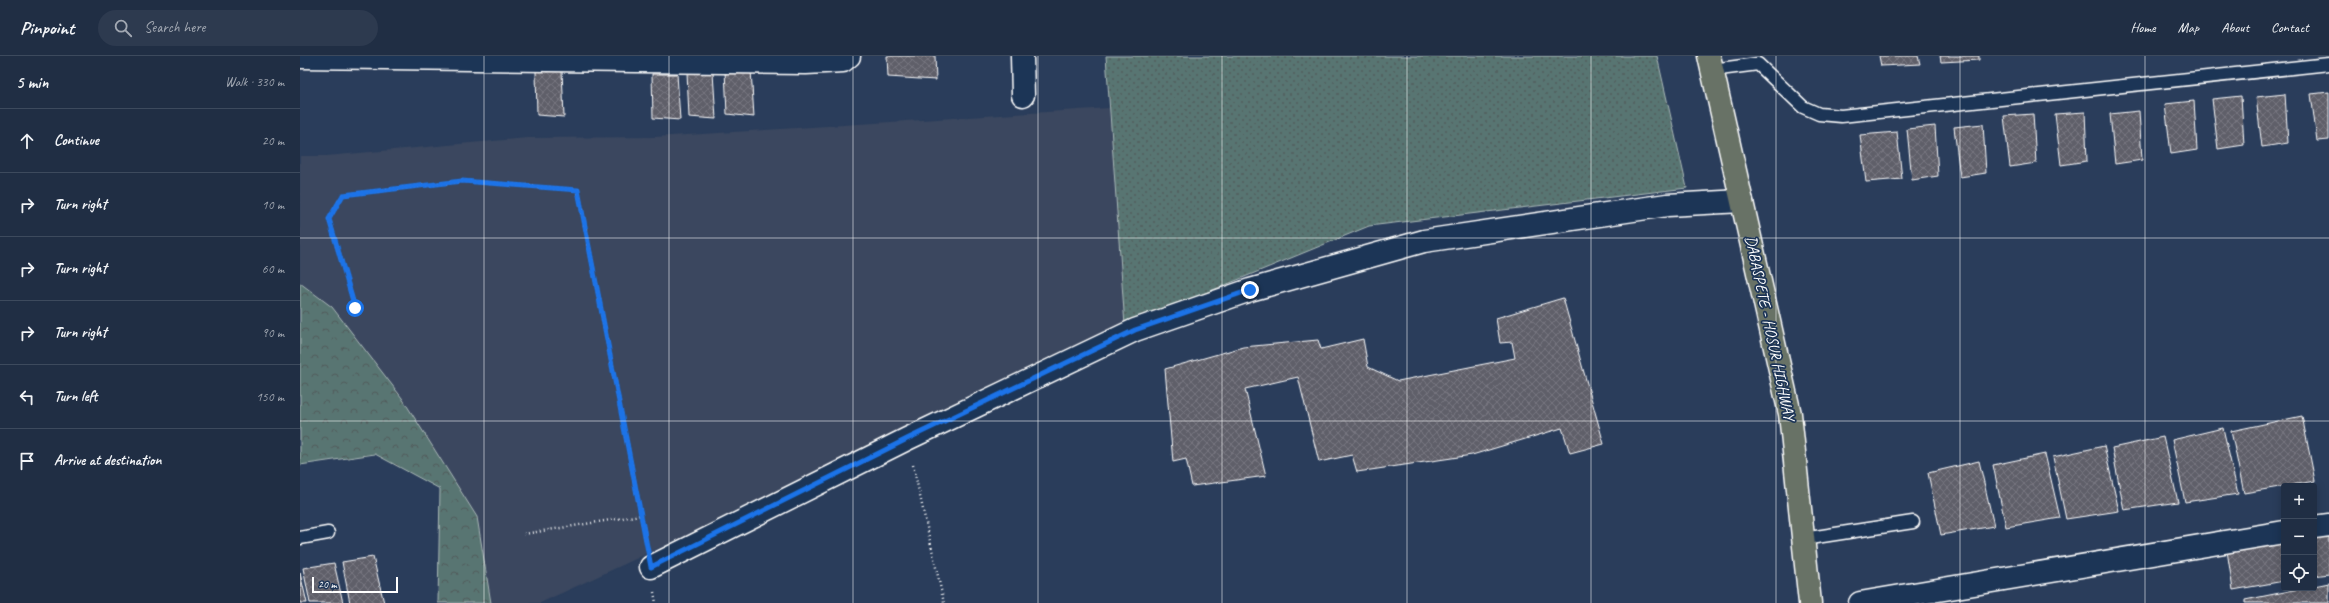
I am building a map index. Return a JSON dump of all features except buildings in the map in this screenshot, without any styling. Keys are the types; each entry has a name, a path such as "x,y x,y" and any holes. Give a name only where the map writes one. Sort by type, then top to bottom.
{"highway":[{"name":"DABASPETE - HOSUR HIGHWAY","path":"1711,63 1790,414 1810,603"}],"street":[{"path":"300,56 812,63 844,61 849,56"},
{"path":"1022,56 1023,95"},
{"path":"651,567 907,439 1135,330 1250,290 1424,241 1667,205 1742,201"},
{"path":"2317,526 2329,524"},
{"path":"1860,603 2281,533"}],"lane":[{"path":"1711,63 1760,60 1803,107 1819,114 1841,116 2329,64"},
{"path":"1803,539 1912,522"},
{"path":"300,538 328,533"}],"path":[{"path":"355,308 329,219 343,195 462,181 578,190 651,567 656,603"},
{"path":"907,439 944,603"},
{"path":"524,534 641,515"}],"shaded area":[{"path":"1109,108 1125,326 705,527 540,603 491,603 477,517 402,398 332,307 300,283 300,156 326,156 527,138 655,137"}],"green space":[{"path":"1106,56 1657,56 1687,188 1369,226 1125,326"},
{"path":"300,283 332,307 402,398 477,517 491,603 438,603 440,489 375,454 300,465"}],"route":[{"path":"355,308 329,219 343,195 462,181 578,190 651,567 907,439 1135,330 1250,290"}]}
